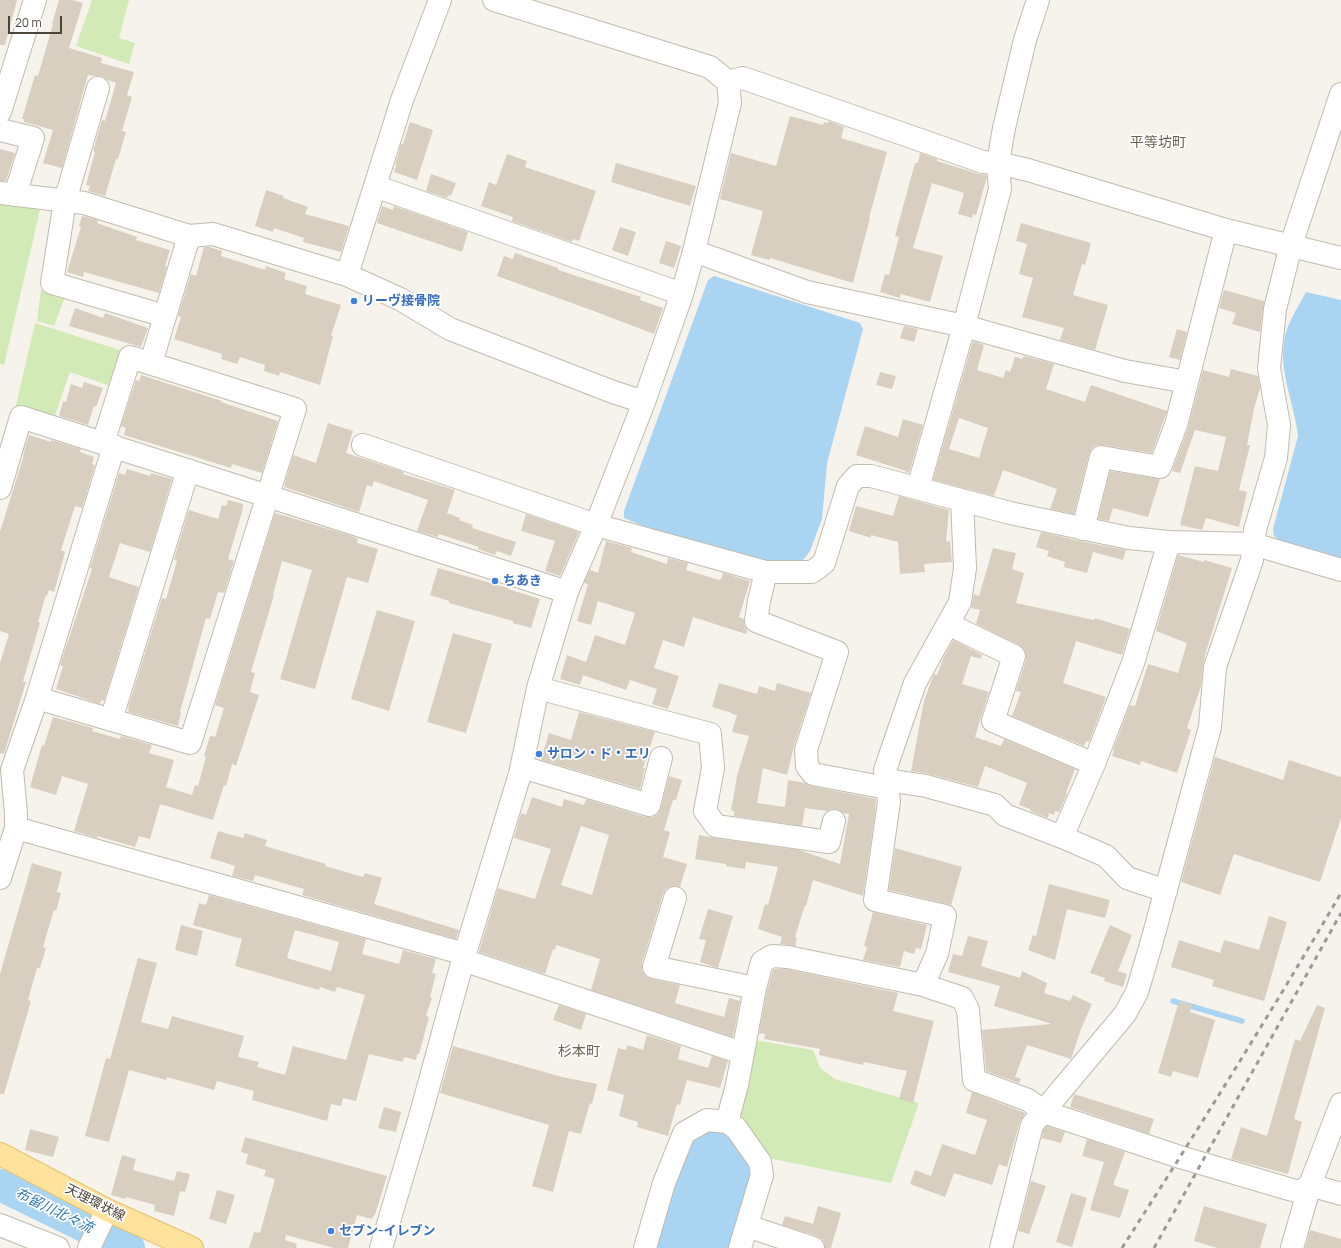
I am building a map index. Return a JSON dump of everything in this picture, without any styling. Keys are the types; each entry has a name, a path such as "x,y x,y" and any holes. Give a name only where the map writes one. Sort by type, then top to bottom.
{"main road":[{"name":"天理環状線","path":"0,1154 107,1210 192,1248"}],"street":[{"path":"0,112 35,0"},
{"path":"347,275 402,100 440,0"},
{"path":"381,1248 420,1117 464,957 522,767 538,688 567,592 596,525 644,402 682,294 730,103 728,82 710,67 494,0"},
{"path":"918,488 964,326 1000,189 998,163 1004,128 1025,40 1038,0"},
{"path":"728,82 743,78 983,162 998,163 1028,170 1226,230 1341,258"},
{"path":"98,88 65,202 52,283 165,316"},
{"path":"1001,1248 1032,1125 1125,1014 1137,992 1210,727 1215,667 1252,560 1255,530 1276,458 1279,425 1269,368 1275,309 1291,245 1341,94"},
{"path":"0,130 33,138 7,194 65,202 84,203 189,236 212,234 347,275 400,299 450,329 613,392 644,402"},
{"path":"383,189 682,294"},
{"path":"1083,529 1101,457 1160,467 1176,425 1226,230"},
{"path":"151,364 189,236"},
{"path":"694,251 808,292 964,326 1125,371 1187,382"},
{"path":"0,878 16,828 16,813 6,768 37,698 109,445 130,357 295,409 190,743 37,698"},
{"path":"0,488 21,417 567,592"},
{"path":"363,445 596,525 766,572 812,572 824,562 848,486 857,476 871,476 1010,513 1129,538 1169,542 1253,544 1341,570"},
{"path":"111,720 188,470"},
{"path":"923,985 936,954 945,916 875,900 889,802 885,770 915,684 960,602 965,568 962,500"},
{"path":"1062,837 1094,764 1133,663 1169,542"},
{"path":"766,572 756,621 837,652 806,750 807,766 813,774 887,784 926,786 995,805 1005,815 1106,856 1127,878 1166,891"},
{"path":"948,624 1014,656 993,721 1094,764"},
{"path":"538,688 710,734 713,768 705,811 716,826 829,842 834,821"},
{"path":"522,767 649,805 661,758"},
{"path":"16,828 464,957 742,1053"},
{"path":"675,898 654,967 755,988"},
{"path":"727,1122 737,1085 755,988 762,962 772,956 788,957 923,985 962,998 968,1010 974,1080 1028,1100 1044,1112 1180,1157 1299,1192 1310,1185 1341,1194"},
{"path":"1292,1248 1310,1185 1341,1104"},
{"path":"645,1248 664,1183 684,1133 707,1120 727,1122 736,1128 760,1162 762,1175 740,1248"},
{"path":"89,1248 107,1210"},
{"path":"0,1225 58,1248"},
{"path":"747,1226 813,1248"}],"green space":[{"path":"92,0 129,0 119,38 135,43 129,64 76,46"},
{"path":"0,201 40,210 4,365 0,364"},
{"path":"41,290 65,297 54,326 37,321"},
{"path":"35,323 126,352 113,387 70,372 53,421 15,409"},
{"path":"754,1040 813,1050 820,1068 835,1079 919,1103 891,1183 768,1158 737,1114"}],"water":[{"path":"714,276 860,323 863,329 827,463 822,519 810,551 804,559 790,565 777,565 650,533 648,528 624,518 624,511 708,280"},
{"path":"1306,292 1341,300 1341,558 1283,543 1274,536 1273,529 1298,436 1285,377 1283,353 1284,342 1290,322"},
{"path":"708,1127 727,1130 756,1171 736,1248 651,1248 690,1139"}],"building":[{"path":"0,0 17,0 5,45 0,45"},
{"path":"59,0 72,0 83,3 69,48 102,58 101,63 134,72 127,95 132,97 122,131 126,132 105,196 88,191 90,186 86,185 95,152 93,151 102,120 105,121 116,83 101,76 88,75 62,168 43,163 53,130 24,122 24,119 22,119 35,75 38,76"},
{"path":"790,116 823,125 824,122 828,123 829,121 844,127 841,138 887,152 853,283 770,258 769,260 751,255 763,211 720,199 731,153 776,166"},
{"path":"410,122 433,130 417,180 394,172 401,144 403,144"},
{"path":"0,149 15,153 6,181 0,181"},
{"path":"920,153 937,159 937,161 986,175 987,177 976,215 973,214 972,218 958,214 964,193 932,183 913,248 943,256 930,302 901,294 900,298 880,292 885,274 889,275 899,237 895,236 915,163 918,163"},
{"path":"507,154 527,161 525,167 596,191 579,241 573,239 572,242 512,221 513,217 481,206 489,182 496,185"},
{"path":"616,163 696,186 690,206 611,182"},
{"path":"431,174 456,183 451,196 448,195 447,198 426,191"},
{"path":"266,190 308,207 305,214 349,226 341,252 303,242 304,238 274,228 273,232 255,226"},
{"path":"382,206 393,210 394,206 468,232 462,252 377,223"},
{"path":"82,216 98,220 97,223 137,237 136,240 170,250 165,266 167,267 159,293 84,272 83,277 67,272 81,227 79,226"},
{"path":"1021,223 1091,243 1085,265 1082,264 1073,295 1108,305 1095,350 1060,340 1064,328 1022,317 1033,278 1019,274 1027,244 1016,241"},
{"path":"620,227 636,232 628,256 612,250"},
{"path":"666,241 681,246 674,268 659,263"},
{"path":"204,247 222,251 221,256 265,270 266,266 286,273 284,279 307,286 305,294 341,305 331,336 333,336 320,385 280,372 279,376 264,371 265,365 240,357 237,364 221,359 222,354 174,339 181,317 178,316 191,274 196,276"},
{"path":"515,253 558,268 558,270 641,297 640,300 663,308 654,334 497,276 504,256 513,259"},
{"path":"1224,290 1264,301 1260,332 1232,324 1236,313 1219,308"},
{"path":"75,308 103,318 105,313 148,328 141,347 69,326"},
{"path":"904,326 918,329 914,342 900,338"},
{"path":"1177,329 1187,332 1180,360 1169,357"},
{"path":"973,341 984,345 977,370 1003,378 1006,370 1010,372 1015,357 1022,359 1024,356 1054,364 1046,389 1085,402 1091,385 1167,411 1152,453 1103,445 1097,445 1092,448 1089,454 1074,514 1050,509 1057,489 1003,470 994,496 933,480","holes":["959,418 988,428 979,458 949,449"]},
{"path":"1231,369 1258,376 1260,388 1247,445 1250,445 1239,490 1247,492 1239,527 1206,518 1202,530 1180,525 1195,466 1218,471 1226,437 1195,430 1180,473 1172,471 1188,428 1203,370 1229,377"},
{"path":"880,372 896,376 892,389 876,385"},
{"path":"141,375 278,421 262,473 232,464 231,468 124,435 126,428 121,426 136,380 139,381"},
{"path":"84,382 103,388 96,407 94,406 88,425 59,416 63,401 66,402 71,384 82,388"},
{"path":"903,419 923,425 909,473 856,455 865,426 898,437"},
{"path":"328,423 353,431 346,453 404,472 403,474 455,490 447,513 460,518 459,520 473,525 472,528 516,542 511,556 497,551 495,555 478,549 479,547 439,534 438,537 417,531 428,500 374,481 372,487 367,485 359,512 284,487 293,455 316,463"},
{"path":"29,435 81,449 80,452 94,457 92,464 95,465 82,508 75,506 61,550 65,552 54,592 49,590 47,596 46,595 38,622 40,623 23,681 26,682 4,754 0,753 0,663 9,634 0,631 0,532"},
{"path":"127,469 150,476 151,473 172,479 150,552 120,543 109,577 139,587 104,701 101,700 100,704 56,689 63,666 60,665 92,569 90,568 119,473 125,475"},
{"path":"1110,471 1160,479 1148,517 1113,508 1109,521 1098,519"},
{"path":"899,496 949,510 946,542 950,541 952,562 924,564 925,572 900,574 898,542 871,535 871,538 849,531 856,506 893,516"},
{"path":"228,500 243,504 228,559 234,561 224,593 218,592 210,619 206,618 180,712 178,726 128,712 162,598 166,599 177,561 174,559 189,510 218,519 222,505 226,506"},
{"path":"275,513 352,536 358,539 357,543 378,549 368,583 347,577 315,689 280,679 312,570 282,561 274,595 251,672 255,673 250,692 259,695 236,766 232,764 226,786 224,785 213,820 160,804 150,839 139,836 135,847 74,831 88,784 62,776 56,795 30,787 42,745 44,746 53,717 93,728 92,731 120,739 121,736 152,745 149,753 174,760 166,787 192,795 195,785 198,786 210,736 215,737 224,708 215,705"},
{"path":"526,514 579,532 560,576 545,571 555,541 521,531"},
{"path":"1041,532 1126,550 1123,560 1093,552 1087,573 1064,567 1065,562 1047,556 1049,551 1036,547"},
{"path":"606,541 632,548 631,552 667,564 668,558 688,563 686,570 719,580 721,579 723,573 750,581 739,617 744,619 744,624 747,630 746,634 693,617 684,647 663,640 654,668 679,676 668,709 652,704 657,689 630,680 626,690 583,675 580,685 560,679 567,655 586,662 595,635 625,645 635,613 598,601 591,625 577,621 588,584 584,583 590,570 598,573"},
{"path":"993,548 1016,553 1012,569 1024,573 1016,603 1094,620 1095,618 1130,629 1122,655 1076,641 1063,683 1106,697 1089,742 1086,741 1084,746 1012,716 1021,692 1016,691 1026,660 1026,654 1024,649 1019,645 976,624 980,610 971,608 974,594 979,596"},
{"path":"1178,555 1204,562 1204,560 1232,568 1205,655 1201,686 1187,728 1191,730 1177,773 1141,761 1140,765 1112,756 1130,705 1135,706 1148,664 1178,673 1187,643 1156,631"},
{"path":"438,568 508,588 540,599 531,628 513,623 513,621 449,603 449,601 430,595"},
{"path":"377,610 415,621 389,711 351,699"},
{"path":"453,633 492,644 466,733 427,722"},
{"path":"953,640 982,655 981,659 971,656 962,684 989,692 975,737 1001,746 1004,739 1075,769 1066,793 1067,794 1059,812 1055,811 1054,815 1049,813 1048,818 1019,805 1027,783 985,766 978,787 929,774 911,771 924,701 934,674 937,675"},
{"path":"719,683 757,694 759,686 775,691 777,683 811,693 794,746 787,775 763,768 757,803 785,807 788,780 876,799 863,896 813,880 795,937 797,938 795,946 780,944 782,937 758,929 765,904 768,905 778,867 746,862 745,869 695,859 699,835 799,850 840,864 849,814 843,813 837,809 831,809 828,811 805,808 802,826 734,816 734,811 731,811 737,776 749,736 732,732 737,715 712,707"},
{"path":"579,712 655,732 643,768 645,768 640,789 541,760 549,733 571,740"},
{"path":"1215,757 1283,780 1289,760 1341,777 1341,818 1320,882 1234,854 1220,895 1181,882"},
{"path":"669,776 682,780 676,800 673,800 664,830 670,832 663,857 687,864 680,887 672,886 666,889 663,894 642,963 642,970 645,976 651,979 680,985 675,1003 724,1017 729,998 740,1001 733,1037 591,990 600,959 556,945 555,950 553,949 545,974 479,952 498,888 535,899 551,849 514,838 521,813 526,815 532,797 562,807 564,799 584,805 586,799 645,817 652,817 658,814 661,808","holes":["581,826 609,835 592,895 561,885"]},
{"path":"218,831 243,838 245,833 267,840 265,846 326,864 325,866 363,877 365,873 382,878 374,904 459,930 456,939 302,895 304,889 255,875 253,881 232,876 235,866 210,858"},
{"path":"895,848 962,867 951,905 889,890"},
{"path":"32,863 62,872 57,892 61,893 56,911 54,910 43,947 46,948 40,968 37,968 28,1000 31,1001 4,1094 0,1094 0,974"},
{"path":"1049,884 1110,900 1105,918 1067,909 1055,960 1028,950 1033,935 1036,936"},
{"path":"209,895 366,939 362,954 399,964 403,950 436,959 432,973 436,974 430,997 432,998 426,1016 429,1017 416,1060 404,1057 403,1062 369,1054 356,1101 343,1098 341,1106 331,1104 327,1121 252,1100 254,1091 217,1081 214,1090 167,1077 166,1080 129,1070 109,1142 85,1136 106,1058 110,1059 138,958 157,963 141,1022 168,1029 172,1016 244,1036 238,1057 259,1062 257,1067 285,1075 293,1046 346,1060 365,995 337,987 335,992 320,987 319,990 235,966 242,939 193,925 199,903 206,905","holes":["295,930 339,942 331,971 287,958"]},
{"path":"708,909 733,916 718,968 700,962 706,940 699,939"},
{"path":"873,912 927,925 921,949 916,948 914,954 904,951 900,967 863,960 867,947 864,946"},
{"path":"1269,916 1287,922 1264,1001 1212,986 1214,980 1171,967 1179,940 1220,953 1224,940 1259,950"},
{"path":"181,925 203,931 197,956 175,950"},
{"path":"1110,925 1132,935 1118,971 1127,974 1123,987 1104,981 1105,978 1090,973"},
{"path":"968,936 988,941 981,966 1020,978 1022,971 1047,983 1044,993 1070,1001 1073,995 1092,1004 1081,1029 1071,1059 1027,1045 1015,1077 1021,1079 1019,1083 986,1071 982,1030 1052,1024 994,1006 1000,986 948,972 953,954 962,956"},
{"path":"786,969 898,993 893,1011 934,1021 913,1103 899,1099 907,1071 864,1062 863,1065 819,1055 820,1049 764,1039 765,1034 759,1033 767,991 773,970"},
{"path":"1179,1001 1192,1005 1190,1012 1215,1020 1198,1078 1173,1071 1171,1077 1158,1073"},
{"path":"559,1005 586,1014 581,1030 553,1020"},
{"path":"1317,1005 1325,1008 1294,1119 1302,1122 1288,1174 1231,1159 1241,1127 1267,1136 1295,1039 1300,1041"},
{"path":"647,1035 681,1046 678,1059 708,1068 712,1056 728,1061 720,1088 687,1080 680,1105 677,1104 668,1136 637,1127 638,1122 619,1116 624,1095 607,1090 618,1048 626,1050 627,1045 643,1050"},
{"path":"453,1046 562,1077 597,1084 592,1104 590,1103 581,1134 569,1131 553,1192 532,1186 549,1125 440,1093"},
{"path":"972,1092 1025,1113 1020,1122 1007,1167 999,1164 992,1185 954,1173 945,1197 910,1184 915,1170 931,1176 942,1144 975,1155 987,1120 966,1113"},
{"path":"1074,1094 1154,1119 1149,1134 1070,1107"},
{"path":"384,1107 401,1112 396,1132 378,1128"},
{"path":"1047,1126 1065,1132 1061,1143 1042,1138 1043,1131"},
{"path":"30,1129 59,1137 53,1157 25,1150"},
{"path":"245,1137 387,1176 375,1215 372,1219 357,1215 348,1248 334,1248 286,1235 285,1240 297,1244 296,1248 249,1248 254,1232 260,1233 275,1179 264,1176 266,1170 246,1164 248,1154 241,1152"},
{"path":"1087,1139 1125,1152 1113,1185 1129,1190 1120,1218 1090,1210 1104,1162 1082,1156"},
{"path":"122,1155 136,1159 133,1170 174,1181 177,1171 190,1174 185,1192 180,1191 174,1216 154,1211 155,1205 126,1197 125,1199 111,1195"},
{"path":"1031,1181 1046,1186 1029,1234 1018,1231"},
{"path":"217,1190 235,1195 226,1224 209,1219"},
{"path":"1071,1193 1087,1198 1072,1247 1056,1242"},
{"path":"818,1206 841,1213 831,1248 825,1248 823,1240 817,1236 782,1225 785,1216 813,1224"},
{"path":"1204,1206 1267,1224 1260,1248 1217,1248 1194,1241"},
{"path":"1310,1230 1341,1239 1341,1248 1305,1248"}],"waterway":[{"path":"1173,1001 1242,1021"},
{"name":"布留川北々流","path":"0,1185 129,1248"}],"railway":[{"path":"1122,1248 1288,983 1341,893"},
{"path":"1154,1248 1341,913"}],"place":[{"name":"リーヴ接骨院","path":"354,301"},
{"name":"ちあき","path":"495,581"},
{"name":"サロン・ド・エリ","path":"539,754"},
{"name":"セブン-イレブン","path":"331,1231"}],"district":[{"name":"平等坊町","path":"1158,143"},
{"name":"杉本町","path":"579,1052"}]}
